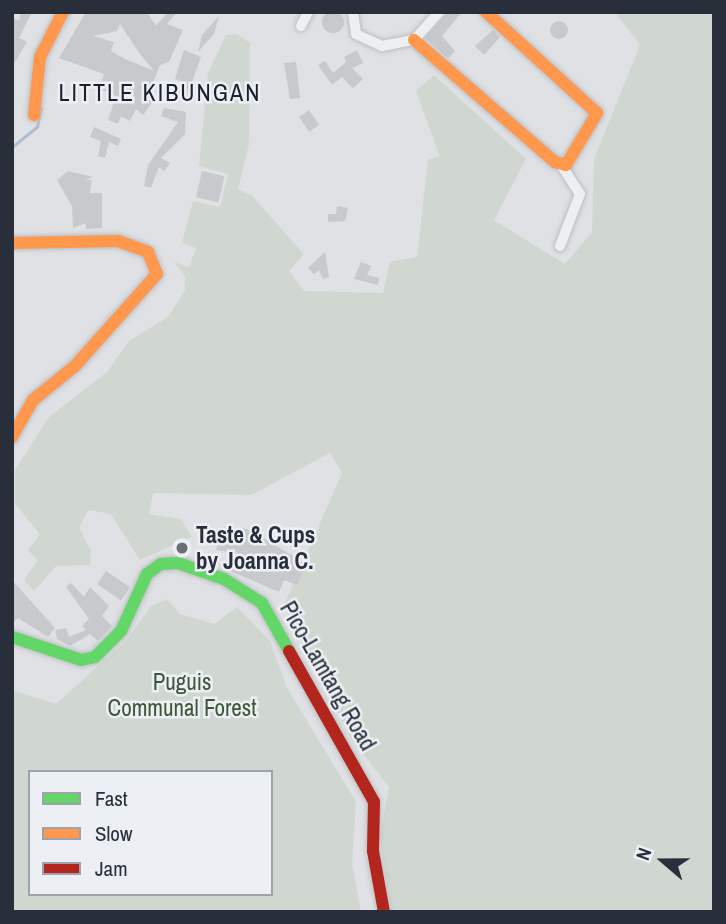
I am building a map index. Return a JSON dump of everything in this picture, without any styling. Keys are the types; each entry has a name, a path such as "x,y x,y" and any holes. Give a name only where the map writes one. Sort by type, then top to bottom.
{"main road":[{"path":"34,115 40,57 63,12"},
{"path":"414,40 562,166 597,113 486,12"},
{"path":"12,243 118,241 148,252 157,274 75,366 33,400 12,437"},
{"name":"Pico-Lamtang Road","path":"12,637 81,660 95,657 121,631 147,574 161,564 178,563 224,579 262,603 374,802 373,851 384,912"}],"street":[{"path":"301,26 308,12"},
{"path":"353,12 356,34 374,44 414,40 439,12"},
{"path":"560,246 580,194 562,166"}],"green space":[{"path":"615,12 714,12 714,912 391,912 380,836 389,787 352,740 284,605 342,473 330,453 251,495 153,493 149,514 181,519 192,537 140,560 111,514 89,510 79,527 91,551 90,565 56,566 34,591 24,580 38,560 28,550 40,534 15,504 15,470 49,417 107,372 129,341 168,317 185,290 185,276 174,262 189,267 196,248 182,243 193,201 220,207 228,174 199,166 208,73 226,35 237,34 250,43 249,144 238,189 252,196 304,254 289,271 304,291 383,293 390,262 417,257 428,159 440,157 416,91 434,75 526,159 494,220 565,264 592,232 594,159 640,45"},
{"name":"Puguis Communal Forest","path":"167,599 180,614 214,624 237,607 270,641 287,688 356,802 352,863 361,912 12,912 12,690 56,704 126,641 151,606"}],"building":[{"path":"333,11 341,14 344,22 341,30 333,33 325,30 322,22 325,14"},
{"path":"21,12 32,12 19,38 27,42 12,67 12,17 19,21"},
{"path":"86,12 147,12 156,26 168,12 177,12 167,24 183,30 169,62 160,65 148,95 154,100 143,115 136,109 130,121 121,116 118,124 108,120 116,96 99,89 104,74 59,58","holes":["120,24 154,71 111,51 114,42 93,36 117,31"]},
{"path":"448,12 462,12 442,36 455,51 448,58 425,38"},
{"path":"219,16 214,34 198,52 202,35"},
{"path":"559,21 565,24 568,30 565,36 559,39 553,36 550,30 553,24"},
{"path":"493,30 500,37 484,55 475,46"},
{"path":"184,50 201,57 186,99 178,97 180,81 175,79"},
{"path":"357,50 363,63 352,68 363,79 353,88 342,77 332,85 318,65 325,61 333,73 346,62 344,57"},
{"path":"296,62 300,98 290,99 284,63"},
{"path":"164,108 186,112 185,134 161,158 170,163 164,171 159,167 151,188 144,186 148,165 178,122 161,116"},
{"path":"309,110 319,125 309,132 299,117"},
{"path":"94,127 121,139 118,146 109,142 105,158 98,156 101,141 90,137"},
{"path":"68,171 93,177 85,180 92,180 90,193 102,193 102,228 86,229 86,223 73,228 72,206 57,180"},
{"path":"202,171 224,176 218,202 196,197"},
{"path":"337,206 348,208 345,221 328,222 328,214 336,214"},
{"path":"325,252 329,277 323,279 319,270 314,274 308,268"},
{"path":"361,262 371,266 367,275 379,278 378,285 354,279"},
{"path":"224,527 247,529 307,564 297,585 284,580 279,592 231,571 238,553 216,550"},
{"path":"106,571 130,587 121,600 97,584"},
{"path":"12,580 55,628 48,637 18,618 12,624"},
{"path":"71,583 84,597 90,587 109,606 102,616 112,626 98,641 90,634 70,646 57,639 55,630 66,628 69,637 86,630 82,626 89,619 66,587"}],"waterway":[{"path":"12,147 37,127 41,108"}],"traffic: fast":[{"path":"12,637 81,660 95,657 121,631 147,574 161,564 178,563 224,579 262,603 289,651"}],"traffic: slow":[{"path":"34,115 40,57 63,12"},
{"path":"414,40 555,162 566,165 597,113 486,12"},
{"path":"12,243 118,241 148,252 157,274 75,366 33,400 12,437"}],"traffic: jam":[{"path":"289,651 374,802 373,851 384,912"}],"place":[{"name":"Taste & Cups by Joanna C.","path":"182,548"}],"district":[{"name":"LITTLE KIBUNGAN","path":"160,93"}]}
